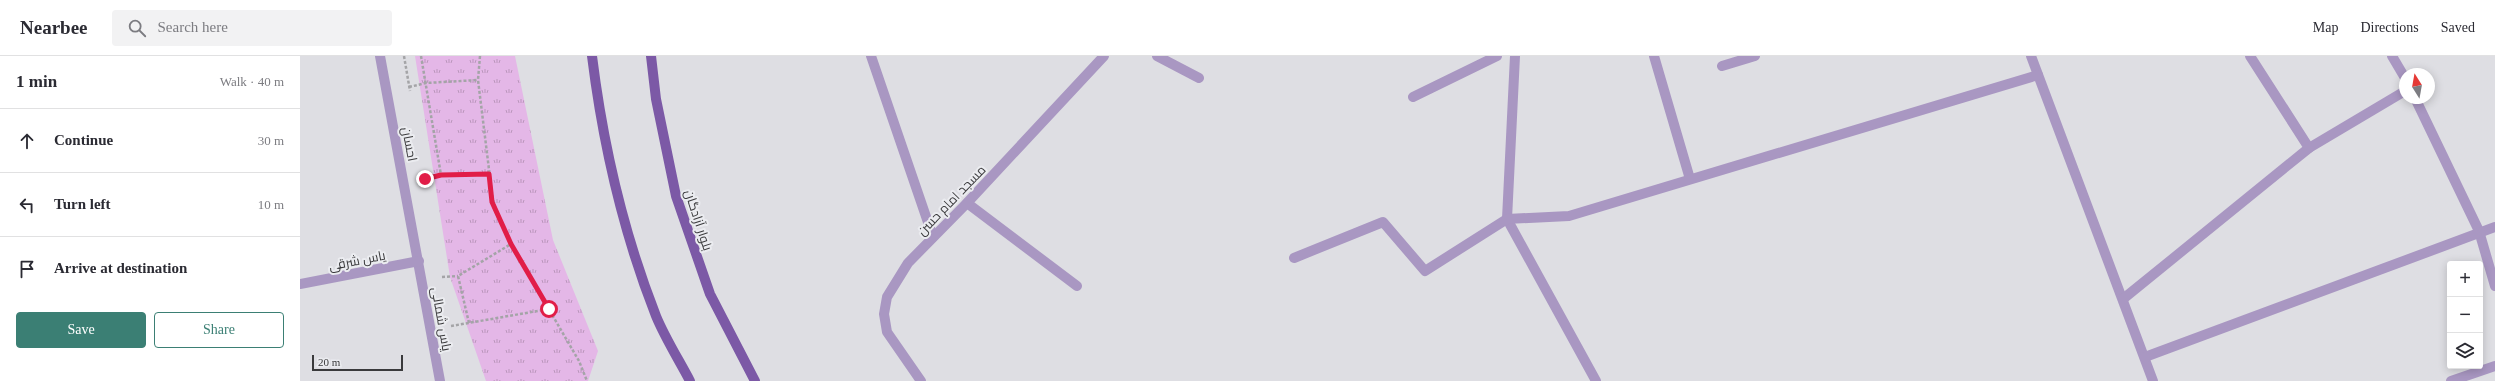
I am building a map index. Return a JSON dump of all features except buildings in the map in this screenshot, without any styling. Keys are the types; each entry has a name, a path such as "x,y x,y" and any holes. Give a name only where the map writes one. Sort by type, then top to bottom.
{"main road":[{"path":"592,56 598,108 620,211 656,317 690,381"},
{"name":"بلوار آزادگان","path":"651,56 656,99 676,196 710,294 755,381"}],"street":[{"name":"احسان","path":"380,56 419,261"},
{"path":"871,56 932,237"},
{"name":"مسجد امام حسن","path":"921,381 891,339 884,314 887,296 908,263 967,203 1104,56"},
{"path":"1157,56 1198,78"},
{"path":"1413,97 1496,56"},
{"path":"1515,56 1507,219 1596,381"},
{"path":"1654,56 1690,180"},
{"path":"1722,66 1754,56"},
{"path":"2031,56 2154,381"},
{"path":"2392,56 2399,68"},
{"path":"2253,57 2309,148"},
{"path":"1294,258 1383,222 1425,271 1507,219 1569,216 2038,75"},
{"path":"2123,299 2309,148 2399,95"},
{"path":"2418,104 2479,232 2495,286"},
{"path":"967,203 1077,286"},
{"path":"2145,357 2495,227"},
{"name":"یاس شرقی","path":"300,284 419,261"},
{"name":"یاس شمالی","path":"419,261 440,381"},
{"path":"2451,381 2495,366"}],"path":[{"path":"421,56 441,175"},
{"path":"480,56 478,80 492,202 511,244 579,361 587,381"},
{"path":"409,87 426,83 478,80"},
{"path":"425,179 441,175 489,174"},
{"path":"442,277 458,276 511,244"},
{"path":"458,276 469,323"},
{"path":"431,330 549,309"}],"green space":[{"path":"415,56 515,56 553,240 598,351 588,381 486,381 450,277"}],"route":[{"path":"425,179 441,175 489,174 492,202 511,244 549,309"}]}
